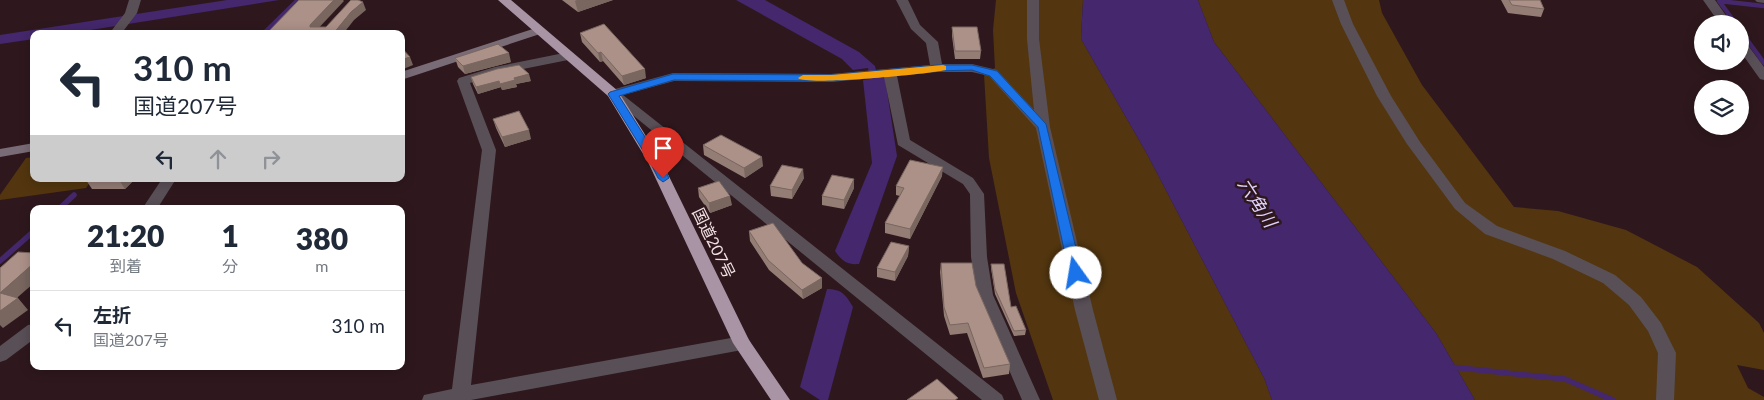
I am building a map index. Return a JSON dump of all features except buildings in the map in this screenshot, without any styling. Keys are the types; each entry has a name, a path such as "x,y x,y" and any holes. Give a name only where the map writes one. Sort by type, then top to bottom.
{"highway":[{"name":"国道207号","path":"504,0 613,94 656,162 742,343 781,400"}],"street":[{"path":"118,30 126,20 135,0"},
{"path":"902,0 915,27 932,42 937,68"},
{"path":"1033,0 1033,39 1043,126 1084,310 1108,400"},
{"path":"1338,0 1351,32 1384,96 1414,144 1460,206 1491,230 1559,255 1609,279 1635,301 1655,328 1667,353 1665,400"},
{"path":"1709,0 1720,15"},
{"path":"405,75 539,31"},
{"path":"1749,55 1764,76"},
{"path":"460,398 489,150 463,81 569,56"},
{"path":"613,94 673,77 831,78 937,68 972,68 993,74 1043,126"},
{"path":"878,74 903,142 968,182 977,194 979,257 985,294 1031,400"},
{"path":"613,94 995,400"},
{"path":"0,153 30,147"},
{"path":"152,205 167,182"},
{"path":"0,355 30,333"},
{"path":"431,400 460,398 742,343"}],"shaded area":[{"path":"996,0 1083,0 1081,39 1147,154 1264,378 1272,400 1053,400 1016,293 989,158 984,74 995,68 993,30"},
{"path":"1198,0 1379,0 1382,13 1422,85 1514,207 1558,211 1626,230 1697,267 1759,323 1764,333 1764,370 1737,365 1748,388 1764,397 1764,400 1475,400 1436,333 1214,42"},
{"path":"26,158 30,158 30,182 90,182 86,188 0,200 0,195"}],"water":[{"path":"227,0 279,0 90,30 32,30"},
{"path":"736,0 765,0 859,52 875,66 878,78 885,78 897,156 859,264 845,262 835,251 872,163 863,80 870,79 868,68 853,70 842,59"},
{"name":"六角川","path":"1083,0 1198,0 1214,42 1436,333 1475,400 1272,400 1264,378 1147,154 1081,39"},
{"path":"30,30 30,40 0,44 0,35"},
{"path":"827,289 836,290 843,294 853,307 828,400 820,400 800,387"}],"waterway":[{"path":"267,30 298,0"},
{"path":"1729,15 1719,1 1764,6"},
{"path":"1749,42 1764,63"},
{"path":"63,205 74,195"},
{"path":"0,261 30,235"},
{"path":"1451,367 1565,379 1613,400"}],"slow traffic":[{"path":"803,78 831,78 943,68"}],"route":[{"path":"663,178 656,162 613,94 673,77 831,78 937,68 972,68 993,74 1043,126 1076,273"}]}
